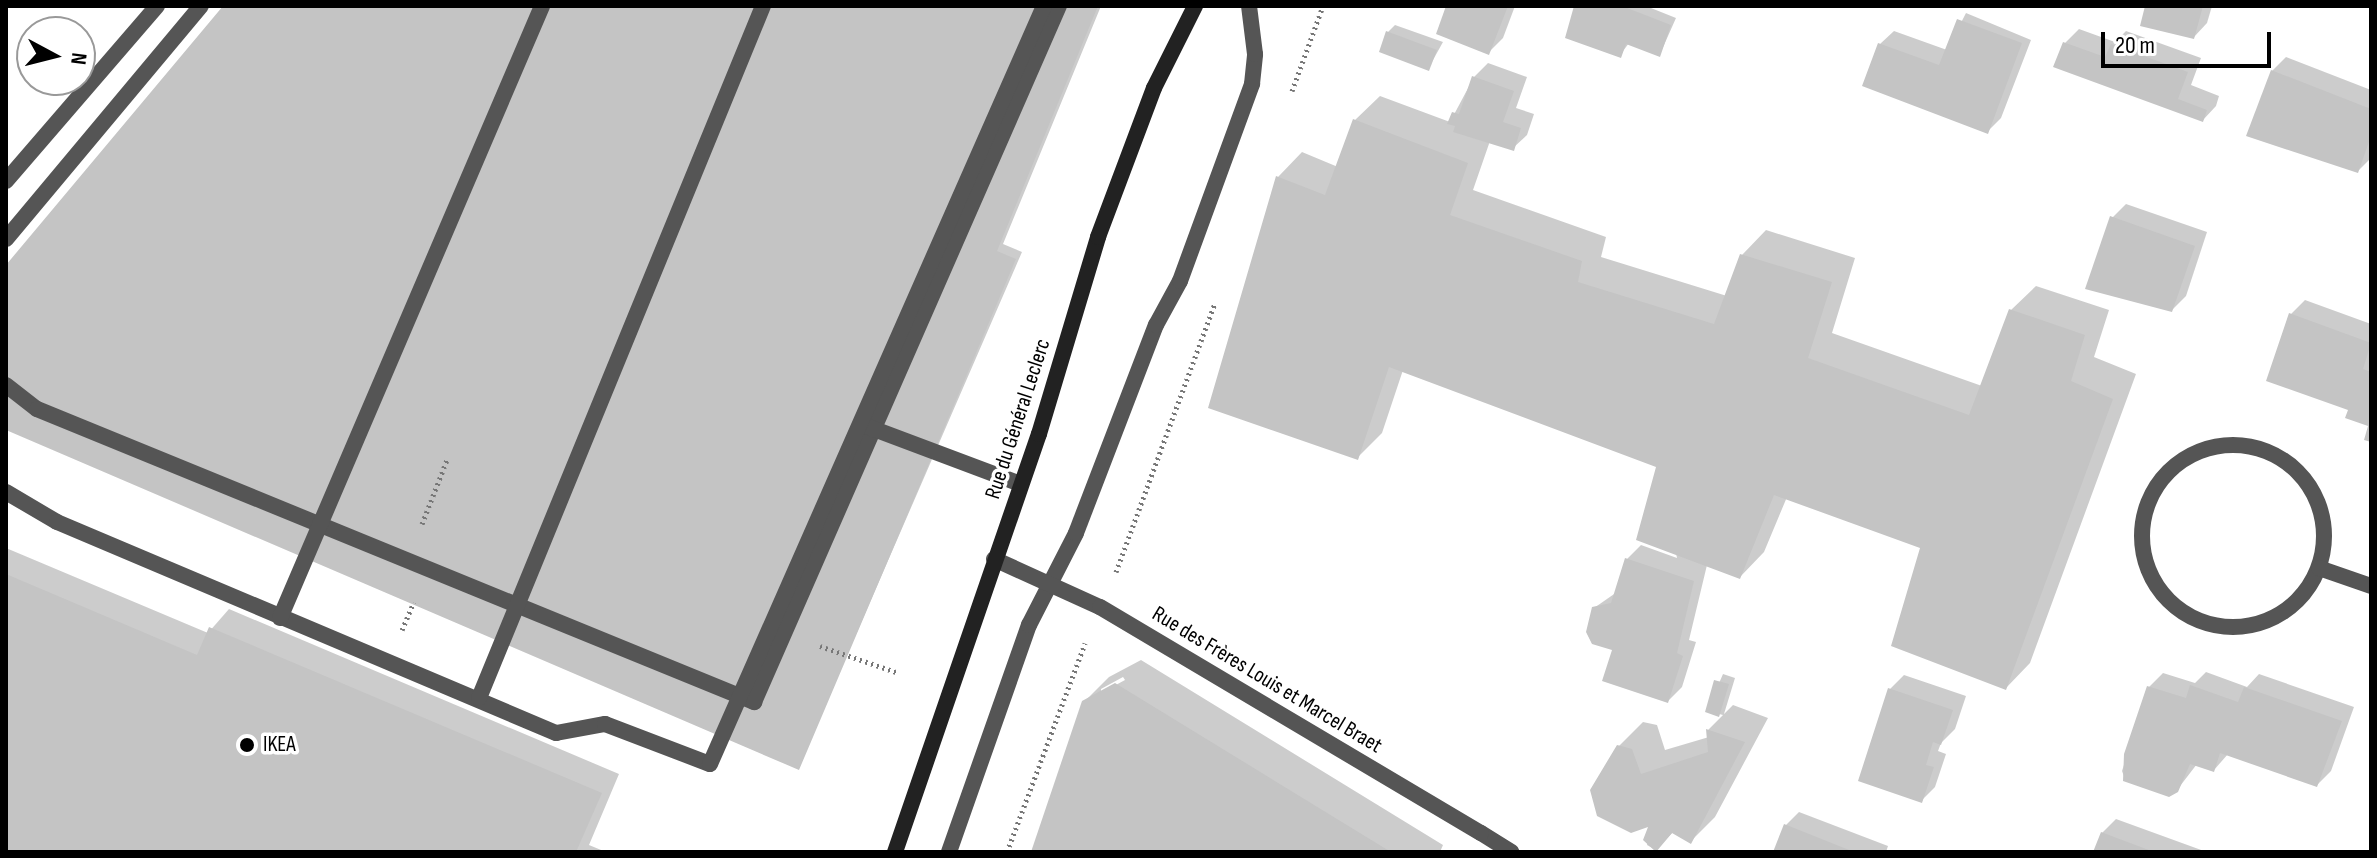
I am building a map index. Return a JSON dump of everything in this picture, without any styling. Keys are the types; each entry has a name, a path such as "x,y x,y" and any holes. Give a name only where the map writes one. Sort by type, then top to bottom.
{"main road":[{"name":"Rue du Général Leclerc","path":"895,852 1020,484 1098,237 1154,88 1195,6"}],"street":[{"path":"6,181 157,6"},
{"path":"6,239 201,6"},
{"path":"280,618 542,6"},
{"path":"479,698 763,6"},
{"path":"6,492 57,522 556,733 605,724 710,764 1044,6"},
{"path":"6,385 37,409 754,702 1059,6"},
{"path":"949,852 1029,625 1076,533 1156,325 1180,281 1252,84 1255,54 1249,6"},
{"path":"860,424 1020,484"},
{"path":"2232,444 2261,448 2288,462 2309,483 2322,510 2325,539 2319,568 2306,592 2261,624 2234,628 2205,624 2161,592 2147,569 2141,541 2145,512 2157,485 2190,456 2232,444"},
{"name":"Rue des Frères Louis et Marcel Braet","path":"994,559 1051,582 1512,852"},
{"path":"2319,568 2371,586"}],"path":[{"path":"417,537 447,460"},
{"path":"1007,852 1090,628"},
{"path":"843,655 899,673"}],"building":[{"path":"223,6 1098,6 997,251 1016,259 799,770 6,430 6,265"},
{"path":"1446,6 1508,6 1489,55 1436,34"},
{"path":"1574,6 1622,6 1671,25 1660,57 1626,44 1621,58 1565,38"},
{"path":"2145,6 2203,6 2194,39 2140,26"},
{"path":"1957,19 2022,43 1988,134 1862,86 1878,43 1939,65"},
{"path":"1386,31 1437,50 1429,71 1379,52"},
{"path":"2063,42 2105,57 2111,44 2188,72 2178,99 2207,110 2203,122 2053,67"},
{"path":"2271,70 2371,109 2371,136 2358,173 2246,136"},
{"path":"1472,76 1514,91 1503,122 1521,128 1514,151 1453,132 1455,126 1447,124 1452,112 1459,114"},
{"path":"1353,119 1468,163 1450,215 1582,261 1578,282 1714,324 1740,254 1832,282 1808,358 1969,415 2009,309 2085,335 2071,381 2113,399 2006,690 1891,646 1920,548 1774,495 1740,579 1636,540 1656,467 1389,367 1358,460 1208,408 1276,176 1325,195"},
{"path":"2110,216 2195,246 2172,312 2085,289"},
{"path":"2289,313 2371,343 2363,369 2371,372 2371,442 2364,440 2368,426 2345,418 2348,410 2266,381"},
{"path":"1625,558 1694,581 1677,653 1683,656 1668,703 1602,681 1612,650 1592,644 1586,632 1592,607 1611,603"},
{"name":"IKEA","path":"6,574 197,655 209,627 602,793 576,852 6,852"},
{"path":"1714,680 1729,684 1719,717 1705,712"},
{"path":"1115,683 1391,852 1031,852 1082,701"},
{"path":"2190,685 2238,702 2244,687 2342,721 2317,787 2220,753 2214,772 2190,764 2178,792 2169,797 2123,781 2124,754 2147,686 2186,698"},
{"path":"1888,688 1953,710 1941,745 1933,742 1926,765 1934,767 1922,803 1858,781"},
{"path":"1706,729 1745,742 1691,844 1672,833 1656,852 1643,840 1648,827 1631,833 1597,816 1590,790 1617,745 1632,749 1641,774 1708,752"},
{"path":"1784,824 1854,852 1773,852"},
{"path":"2101,832 2154,852 2093,852"}],"place":[{"name":"IKEA","path":"247,745"}]}
